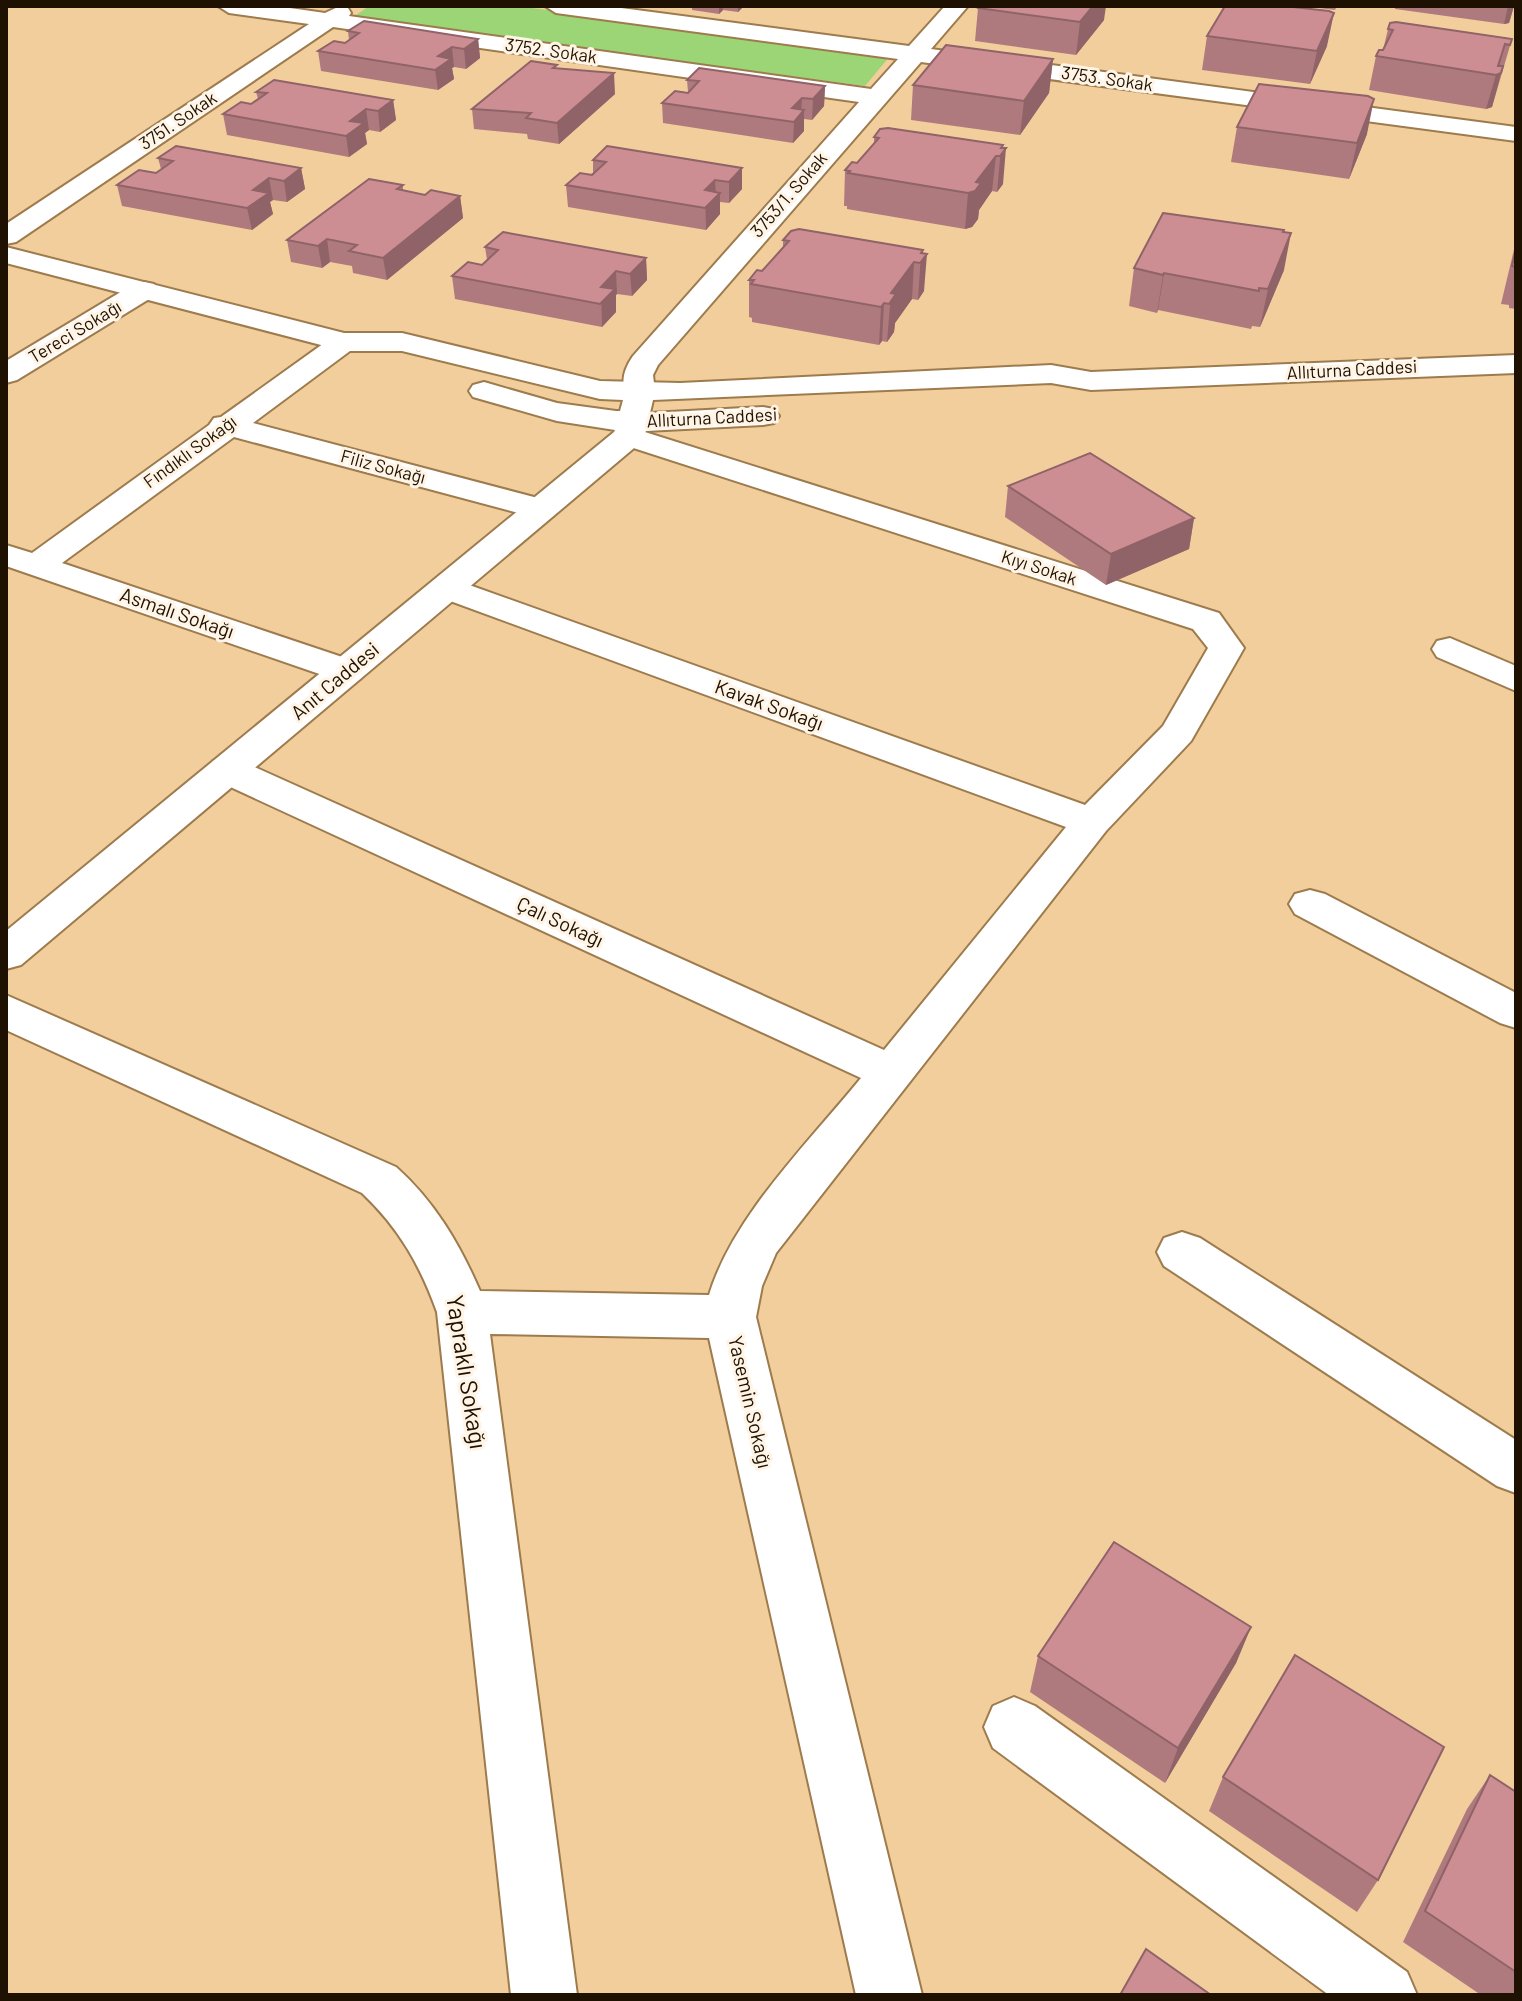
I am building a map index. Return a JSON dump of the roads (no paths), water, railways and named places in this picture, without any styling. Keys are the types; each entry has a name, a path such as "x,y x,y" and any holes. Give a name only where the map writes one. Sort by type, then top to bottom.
{"street":[{"name":"3752. Sokak","path":"229,6 339,13 874,97"},
{"name":"3753. Sokak","path":"556,6 1516,134"},
{"name":"3753/1. Sokak","path":"634,417 638,375 644,362 957,6"},
{"name":"3751. Sokak","path":"6,236 339,13"},
{"name":"Allıturna Caddesi","path":"6,255 344,342 377,362 565,414 697,422 1062,390 1091,381 1516,364"},
{"name":"Tereci Sokağı","path":"6,374 144,290"},
{"name":"Fındıklı Sokağı","path":"22,560 344,342"},
{"name":"Anıt Caddesi","path":"6,954 541,509 634,417"},
{"name":"Kıyı Sokak","path":"634,417 1206,621 1226,648 1178,733 1092,822"},
{"name":"Filiz Sokağı","path":"225,425 541,509"},
{"name":"Asmalı Sokağı","path":"22,560 347,671"},
{"name":"Kavak Sokağı","path":"446,588 1092,822"},
{"path":"1450,649 1516,680"},
{"name":"Çalı Sokağı","path":"227,770 892,1073"},
{"name":"Yasemin Sokağı","path":"889,1995 730,1317 738,1281 759,1239 1092,822"},
{"path":"1310,904 1516,1012"},
{"name":"Yapraklı Sokağı","path":"6,1011 379,1180 421,1223 442,1261 462,1312 544,1995"},
{"path":"1182,1252 1516,1469"},
{"path":"462,1312 730,1317"},
{"path":"1014,1727 1384,1995"}]}
